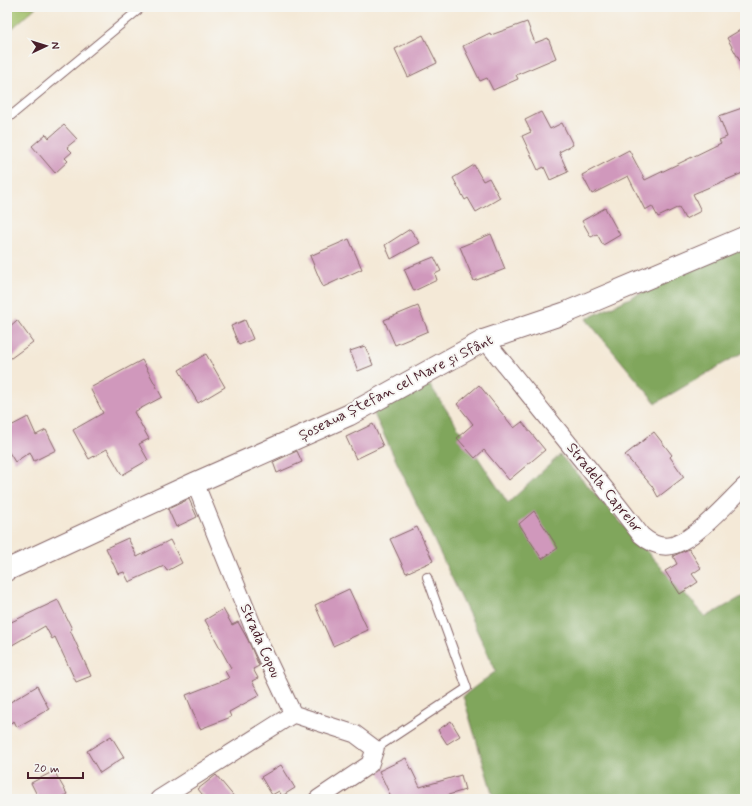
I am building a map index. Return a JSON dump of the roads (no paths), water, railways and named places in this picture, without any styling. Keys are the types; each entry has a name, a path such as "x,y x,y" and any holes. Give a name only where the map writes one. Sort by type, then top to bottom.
{"street":[{"name":"Șoseaua Ștefan cel Mare și Sfânt","path":"7,570 195,483 349,415 485,340 565,313 745,237"},
{"name":"Stradela Caprelor","path":"485,340 606,490 640,535 647,541 663,546 674,545 687,538 702,527 745,486"},
{"name":"Strada Copou","path":"195,483 260,644 293,714"},
{"path":"160,799 293,714 355,734 375,749 370,764 318,799"}],"lane":[{"path":"7,119 142,7"},
{"path":"375,749 467,688 427,577"}]}
